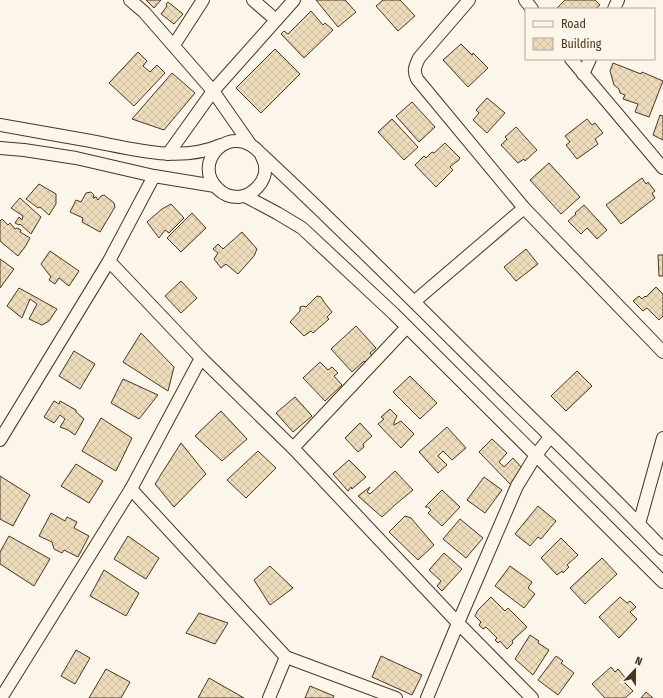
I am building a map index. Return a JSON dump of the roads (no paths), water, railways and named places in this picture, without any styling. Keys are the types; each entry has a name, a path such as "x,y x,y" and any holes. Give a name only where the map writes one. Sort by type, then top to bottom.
{"street":[{"path":"130,0 144,12 213,91 250,144"},
{"path":"174,45 203,0"},
{"path":"252,0 276,20"},
{"path":"168,154 213,91 294,0"},
{"path":"470,0 419,58 414,72 417,79 524,208 663,352"},
{"path":"524,0 531,8"},
{"path":"572,60 663,168"},
{"path":"583,74 590,60"},
{"path":"0,125 126,148 168,154 187,154 199,152 212,149 231,141 241,141 250,144 256,148 415,301 663,549"},
{"path":"222,145 214,153 209,164 210,176 215,186 228,196 244,196 256,190 264,179 265,166 261,154"},
{"path":"0,148 76,158 154,176 215,186"},
{"path":"0,440 108,261 154,176"},
{"path":"244,196 302,228 407,326 663,582"},
{"path":"415,301 524,208"},
{"path":"108,261 201,358 292,448 458,623 532,698"},
{"path":"292,448 407,326"},
{"path":"1,698 131,489 201,358"},
{"path":"427,698 517,486 536,455 550,437"},
{"path":"639,524 663,438"},
{"path":"131,489 286,657 396,698"},
{"path":"269,698 286,657"}]}
